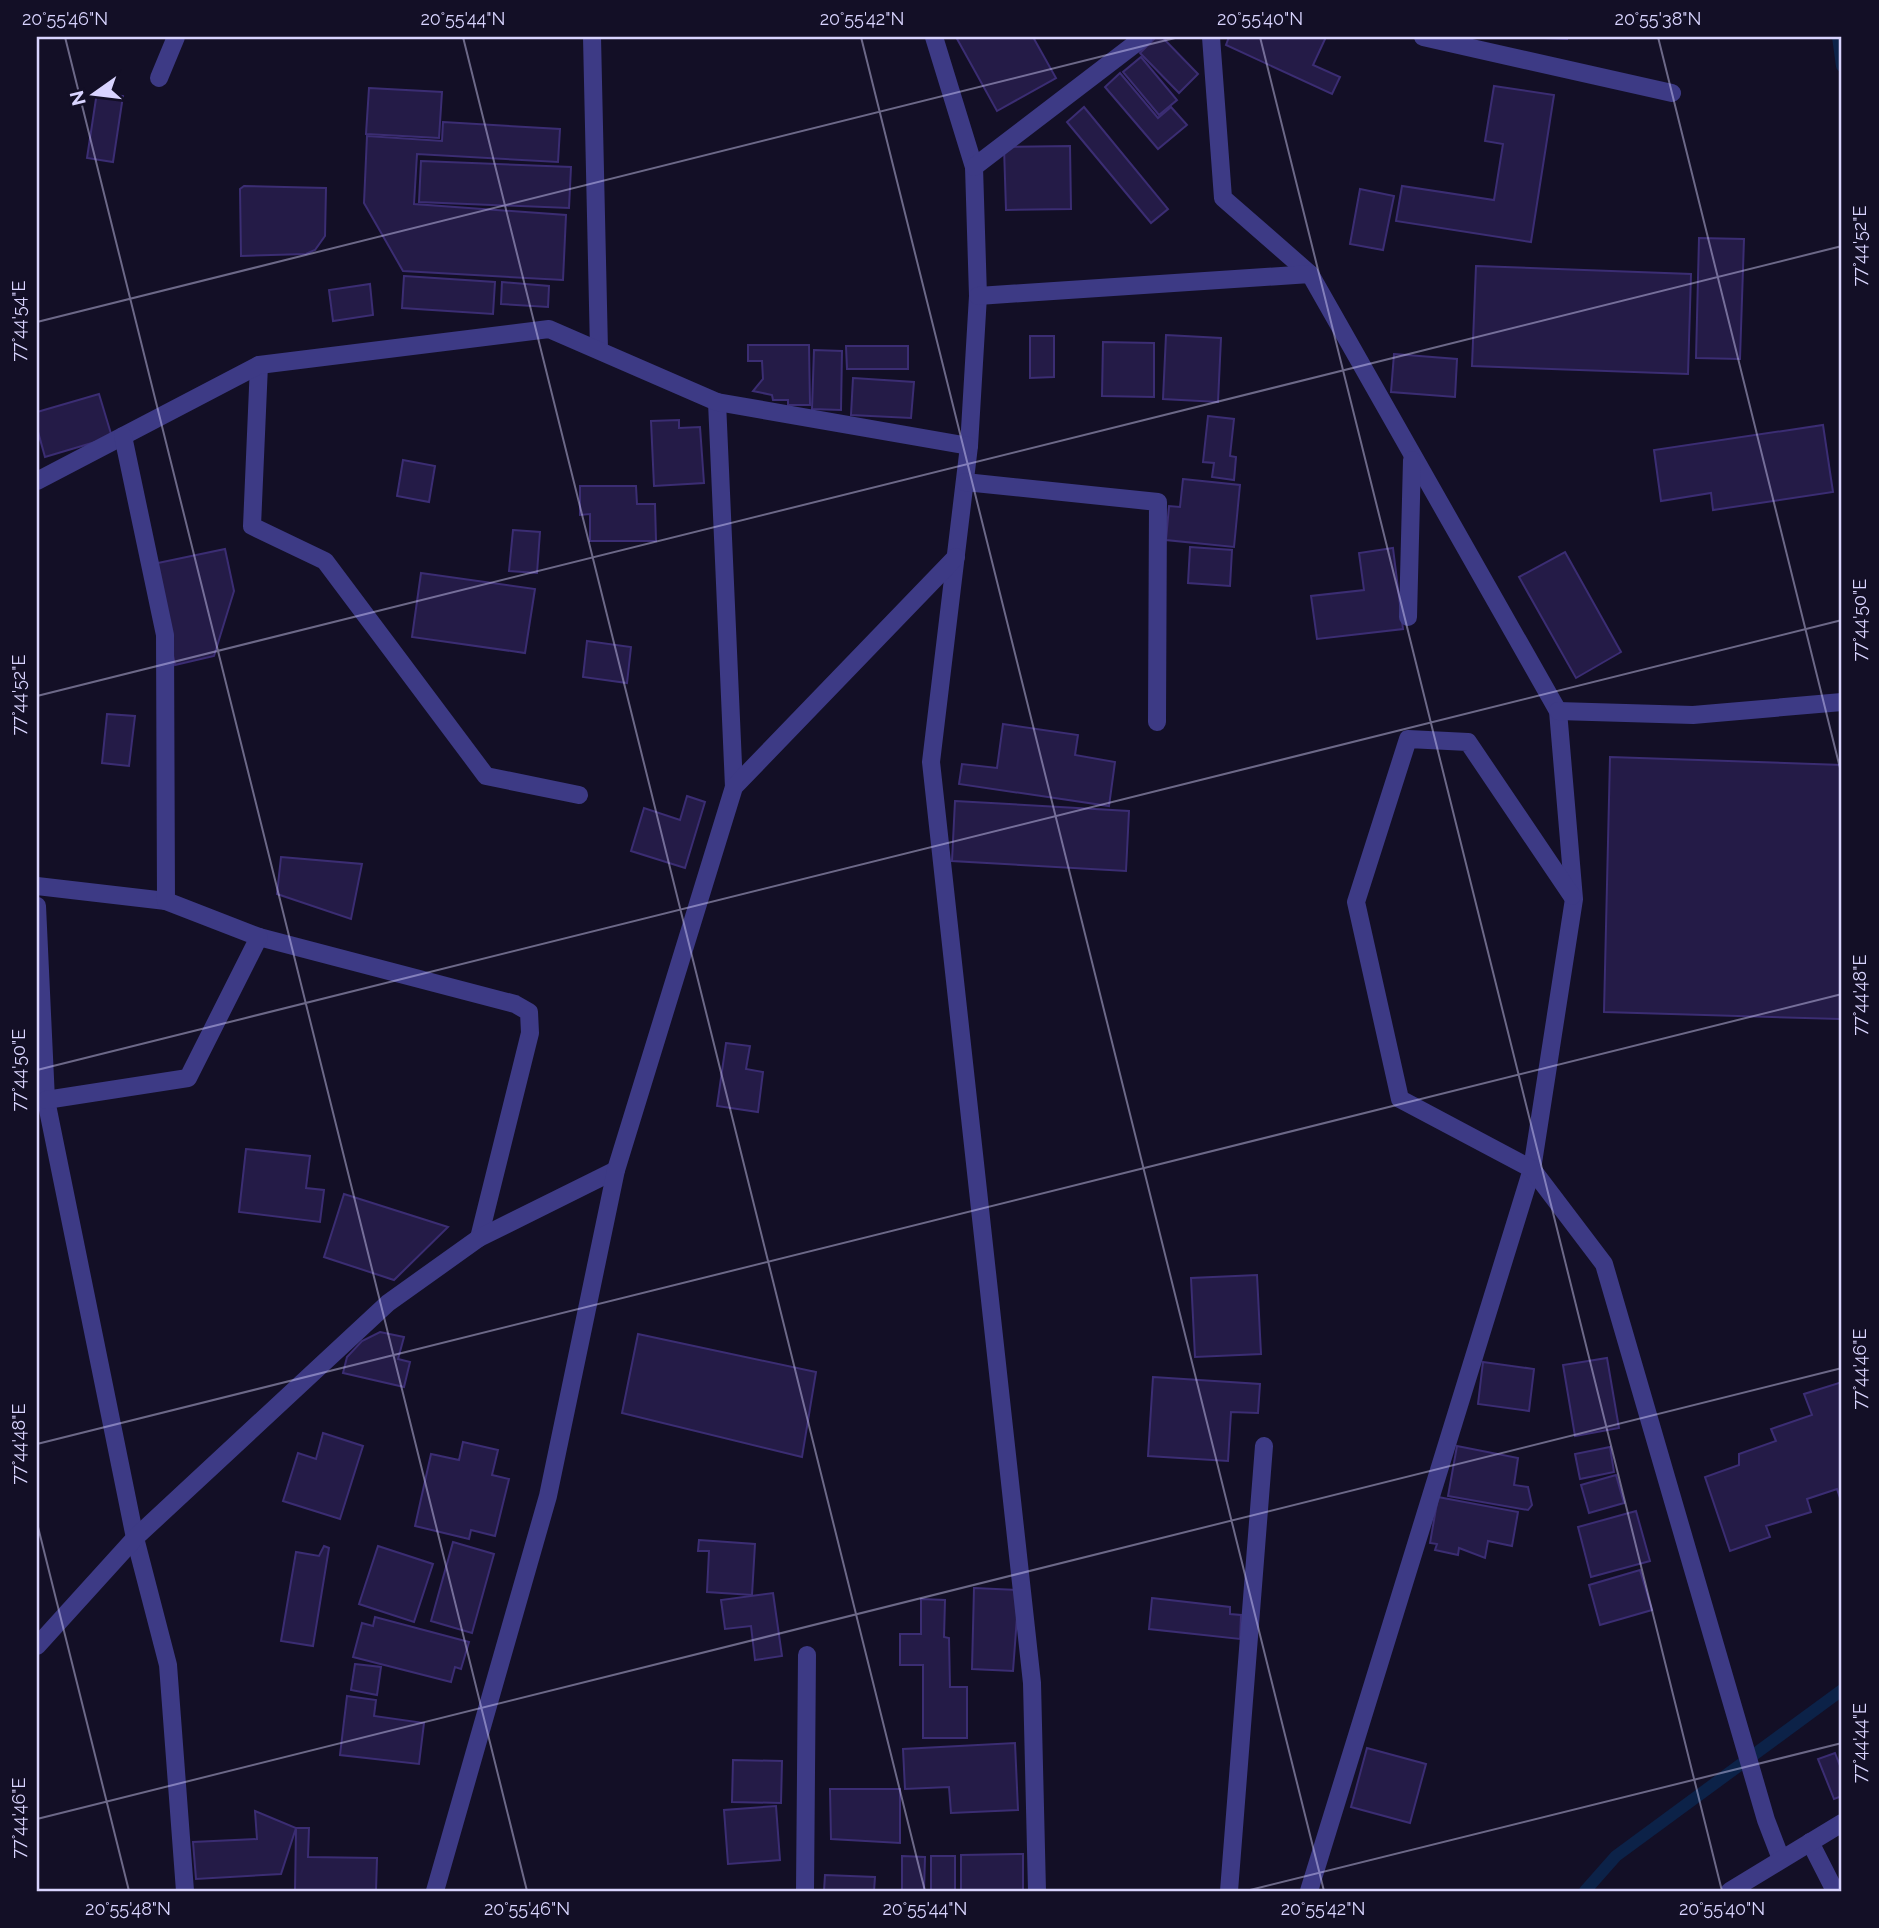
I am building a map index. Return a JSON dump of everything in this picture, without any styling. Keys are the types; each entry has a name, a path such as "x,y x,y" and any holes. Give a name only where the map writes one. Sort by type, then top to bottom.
{"street":[{"path":"159,78 176,37"},
{"path":"592,37 599,350"},
{"path":"934,37 974,167 978,296 969,446 931,762 1032,1683 1037,1891"},
{"path":"974,167 1144,37"},
{"path":"1211,37 1223,198 1310,274 1558,711 1574,898 1532,1169 1309,1891"},
{"path":"1423,37 1672,93"},
{"path":"978,296 1310,274"},
{"path":"37,481 259,365 549,329 717,402 969,446"},
{"path":"259,365 252,526 325,561 486,776 579,795"},
{"path":"435,1891 548,1496 616,1170 734,787 717,402"},
{"path":"123,436 165,635 166,901"},
{"path":"1408,617 1412,457"},
{"path":"965,482 1158,502 1157,722"},
{"path":"734,787 956,557"},
{"path":"1558,711 1693,715 1842,702"},
{"path":"1574,898 1468,742 1408,739 1356,902 1399,1099 1532,1169 1604,1264 1766,1820 1781,1860"},
{"path":"37,886 166,901 259,937 515,1004 529,1012 530,1033 479,1238"},
{"path":"37,906 46,1100 135,1538 168,1665 185,1891"},
{"path":"46,1100 188,1078 259,937"},
{"path":"37,1646 135,1538 388,1303 479,1238 616,1170"},
{"path":"1228,1891 1264,1446"},
{"path":"805,1891 807,1655"},
{"path":"1730,1891 1842,1823"},
{"path":"1810,1842 1835,1891"}],"building":[{"path":"956,37 1033,37 1056,78 997,111"},
{"path":"1156,37 1162,37 1198,74 1179,93 1140,53"},
{"path":"1229,37 1326,37 1313,65 1340,77 1332,94 1226,45"},
{"path":"1520,37 1567,37 1567,39"},
{"path":"1141,57 1177,100 1159,115 1123,72"},
{"path":"1120,73 1158,118 1171,107 1187,125 1158,149 1105,87"},
{"path":"1494,86 1554,95 1531,242 1396,221 1402,186 1494,200 1503,144 1485,141"},
{"path":"369,88 442,92 439,138 366,134"},
{"path":"97,92 123,96 113,162 87,158"},
{"path":"1084,107 1168,209 1151,223 1067,122"},
{"path":"443,122 560,129 558,162 417,154 414,204 566,215 563,280 403,271 364,203 367,136 442,141"},
{"path":"1070,146 1071,209 1006,210 1004,147"},
{"path":"421,161 571,167 569,208 419,202"},
{"path":"244,186 326,188 325,236 315,250 306,254 241,256 240,189"},
{"path":"1360,189 1394,196 1383,250 1350,244"},
{"path":"1699,238 1744,239 1740,359 1696,358"},
{"path":"1476,266 1691,274 1688,374 1472,366"},
{"path":"404,276 495,282 493,314 402,308"},
{"path":"502,282 549,286 548,307 501,304"},
{"path":"370,284 373,315 333,321 329,290"},
{"path":"1166,335 1221,338 1218,402 1163,399"},
{"path":"1030,336 1054,336 1054,377 1030,378"},
{"path":"1103,342 1154,343 1154,397 1102,396"},
{"path":"748,345 809,345 810,405 788,405 788,400 773,400 772,395 753,391 763,379 762,361 748,361"},
{"path":"846,346 908,346 908,369 847,369"},
{"path":"814,350 842,351 841,410 812,409"},
{"path":"1394,354 1457,359 1455,397 1391,392"},
{"path":"853,378 914,382 911,418 851,415"},
{"path":"99,394 112,437 45,457 37,428 37,412"},
{"path":"1208,416 1234,419 1230,456 1236,457 1234,480 1212,477 1214,463 1203,462"},
{"path":"679,420 679,428 700,427 704,483 654,486 651,421"},
{"path":"1823,425 1833,492 1713,510 1711,493 1661,501 1654,450"},
{"path":"403,460 435,466 429,502 397,496"},
{"path":"1183,479 1240,485 1234,547 1166,540 1169,506 1180,507"},
{"path":"580,486 636,486 637,504 655,504 656,541 590,541 590,514 580,515"},
{"path":"513,530 540,532 537,573 509,571"},
{"path":"1190,547 1232,550 1230,586 1188,583"},
{"path":"1393,548 1403,629 1317,639 1311,596 1364,590 1359,553"},
{"path":"225,549 234,591 214,656 175,665 153,564"},
{"path":"1565,552 1621,652 1576,678 1519,577"},
{"path":"421,573 535,589 525,653 412,637"},
{"path":"587,641 631,647 627,683 583,677"},
{"path":"107,714 135,716 129,766 102,763"},
{"path":"1003,724 1078,735 1075,755 1115,762 1109,806 959,784 962,764 997,768"},
{"path":"1610,757 1842,765 1840,1019 1604,1012"},
{"path":"687,796 705,802 685,868 631,851 644,808 680,820"},
{"path":"955,801 1129,811 1126,871 952,861"},
{"path":"281,857 362,864 351,919 277,894"},
{"path":"726,1043 750,1046 746,1069 763,1072 758,1112 717,1106"},
{"path":"246,1149 310,1156 306,1188 324,1190 320,1222 239,1212"},
{"path":"344,1194 448,1227 394,1280 324,1257"},
{"path":"1257,1275 1261,1354 1195,1357 1191,1278"},
{"path":"380,1332 404,1337 398,1359 410,1362 404,1387 343,1373 347,1357 362,1341"},
{"path":"638,1334 816,1372 802,1457 622,1413"},
{"path":"1607,1358 1619,1428 1575,1436 1563,1365"},
{"path":"1483,1362 1534,1369 1529,1411 1478,1404"},
{"path":"1153,1377 1260,1384 1258,1413 1231,1412 1228,1461 1148,1456"},
{"path":"1842,1382 1842,1504 1837,1489 1807,1499 1811,1512 1766,1526 1770,1537 1730,1551 1705,1477 1739,1465 1739,1454 1776,1441 1771,1429 1812,1415 1804,1394"},
{"path":"323,1433 363,1446 340,1519 283,1501 298,1453 316,1459"},
{"path":"463,1442 498,1450 492,1475 509,1479 495,1536 471,1530 469,1539 415,1526 431,1454 459,1460"},
{"path":"1457,1446 1518,1458 1514,1485 1528,1487 1532,1505 1528,1510 1448,1496"},
{"path":"1610,1447 1614,1472 1580,1479 1575,1454"},
{"path":"1616,1475 1624,1503 1589,1513 1581,1485"},
{"path":"1438,1497 1518,1512 1512,1546 1488,1541 1485,1558 1459,1548 1458,1555 1435,1550 1437,1544 1430,1543"},
{"path":"1636,1511 1650,1561 1591,1577 1578,1527"},
{"path":"699,1540 755,1544 752,1595 707,1592 709,1551 698,1551"},
{"path":"453,1542 494,1554 472,1633 431,1621"},
{"path":"324,1546 329,1548 313,1646 281,1641 296,1552 319,1556"},
{"path":"378,1546 433,1564 414,1622 359,1604"},
{"path":"1640,1570 1652,1610 1600,1625 1589,1585"},
{"path":"974,1588 1019,1590 1013,1671 972,1669"},
{"path":"773,1593 782,1656 755,1660 751,1626 725,1629 721,1600"},
{"path":"1152,1598 1230,1607 1230,1614 1241,1615 1240,1639 1149,1629"},
{"path":"921,1599 945,1600 944,1637 949,1638 950,1687 967,1687 967,1738 923,1738 923,1665 900,1665 900,1634 921,1634"},
{"path":"375,1617 469,1642 461,1669 455,1667 451,1682 353,1657 362,1623 373,1626"},
{"path":"355,1664 381,1667 377,1695 351,1690"},
{"path":"347,1696 376,1700 374,1716 424,1723 419,1764 340,1755"},
{"path":"1015,1743 1018,1810 951,1813 949,1787 905,1789 903,1749"},
{"path":"1367,1748 1426,1764 1410,1823 1351,1807"},
{"path":"1835,1753 1842,1771 1842,1796 1834,1799 1818,1759"},
{"path":"733,1760 782,1761 781,1803 732,1802"},
{"path":"830,1789 900,1789 900,1843 831,1839"},
{"path":"776,1806 780,1860 728,1864 724,1810"},
{"path":"255,1811 296,1828 281,1874 196,1879 193,1842 257,1839"},
{"path":"296,1828 309,1828 308,1857 377,1858 376,1891 295,1891"},
{"path":"1023,1854 1023,1891 961,1891 961,1855"},
{"path":"902,1856 925,1857 924,1891 902,1891"},
{"path":"931,1856 955,1856 955,1891 931,1891"},
{"path":"825,1875 875,1877 874,1891 824,1891"}],"waterway":[{"path":"1838,37 1842,66"},
{"path":"1585,1891 1616,1856 1842,1690"}]}
